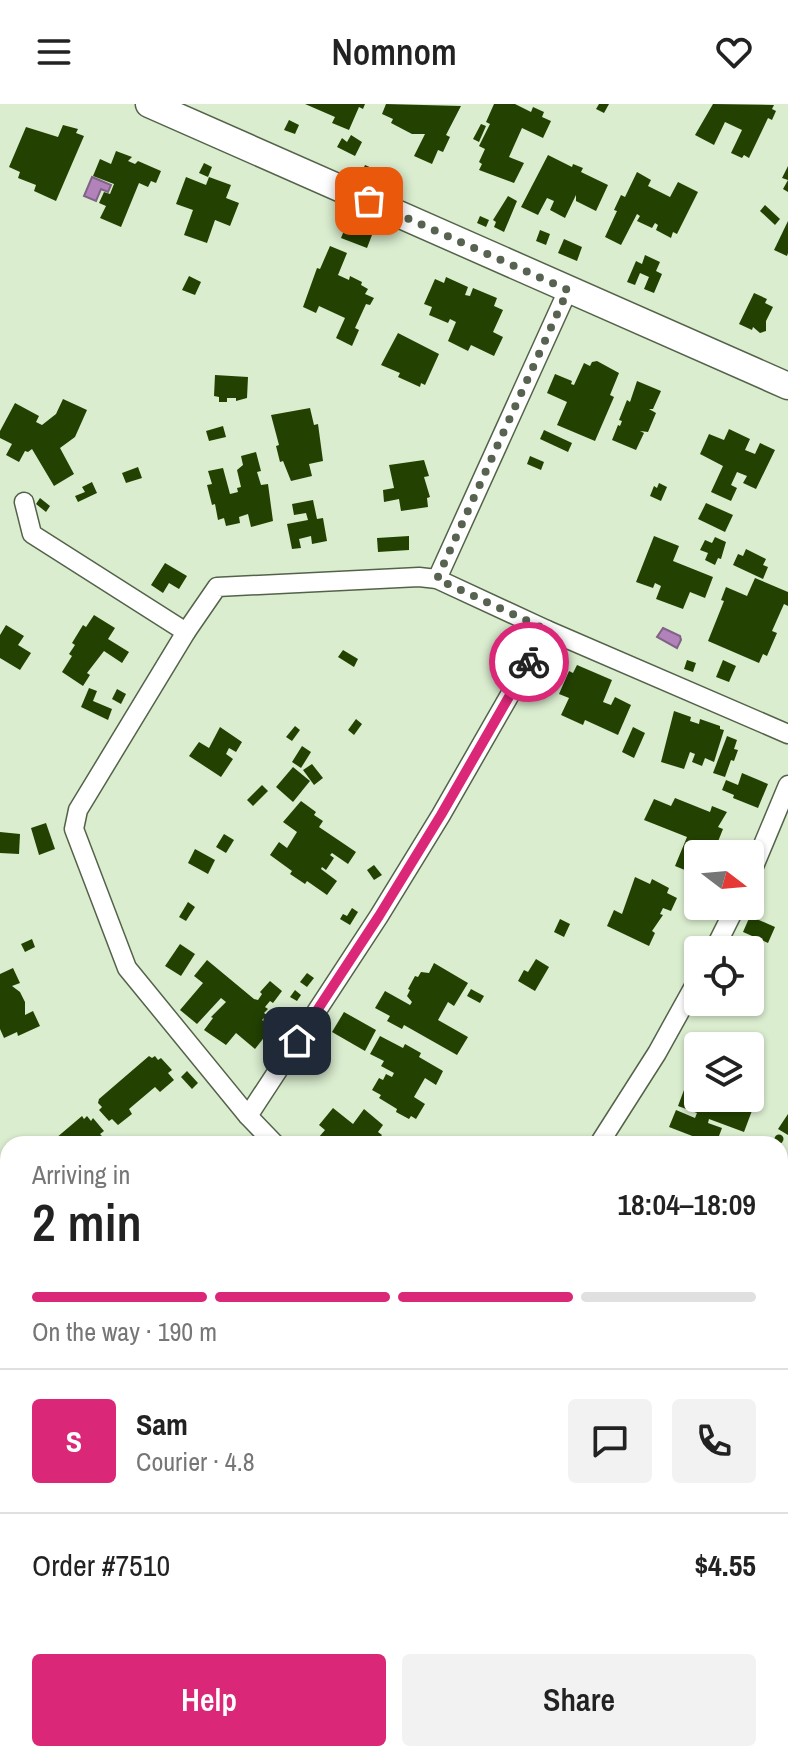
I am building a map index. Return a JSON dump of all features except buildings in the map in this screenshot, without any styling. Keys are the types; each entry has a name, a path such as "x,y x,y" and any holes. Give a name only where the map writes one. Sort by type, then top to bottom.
{"street":[{"path":"149,104 788,386"},
{"path":"437,579 568,290"},
{"path":"24,502 32,534 186,632"},
{"path":"267,1136 127,968 74,829 78,810 186,632 217,587 419,577 437,579 788,734"},
{"path":"248,1116 387,904 547,630"},
{"path":"764,842 788,785"},
{"path":"604,1136 684,1004"}],"shaded area":[{"path":"92,177 111,185 108,192 101,189 96,201 84,196"},
{"path":"663,628 680,636 677,648 657,637"}],"way so far":[{"path":"369,201 568,290 437,579 547,630 529,662"}],"route":[{"path":"297,1041 441,815 529,662"}]}
